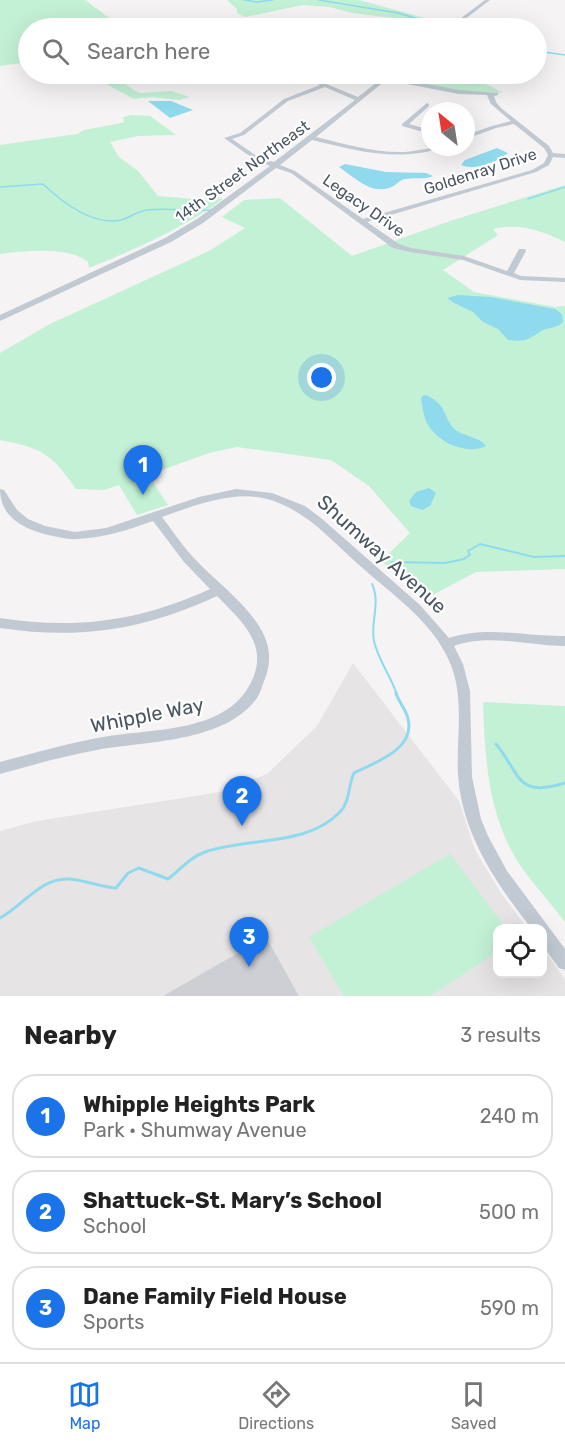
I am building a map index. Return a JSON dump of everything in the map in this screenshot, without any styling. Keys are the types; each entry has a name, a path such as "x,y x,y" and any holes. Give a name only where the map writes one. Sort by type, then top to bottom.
{"street":[{"path":"464,18 488,0"},
{"name":"Legacy Drive","path":"358,99 322,84 286,100 242,134 228,138 252,156 293,172 402,248 464,258 509,275 531,280 565,280"},
{"name":"14th Street Northeast","path":"0,318 181,233 213,212 311,138 377,84"},
{"name":"Goldenray Drive","path":"362,221 534,171 547,164 551,155 547,147 495,106 493,94 459,92 423,84"},
{"path":"421,110 404,125 421,130"},
{"path":"475,134 516,122"},
{"path":"311,138 394,154 421,152"},
{"path":"551,155 565,156"},
{"path":"509,275 522,251"},
{"name":"Shumway Avenue","path":"0,493 20,519 38,528 60,534 91,535 206,498 237,492 261,493 284,499 328,530 421,613 447,644 457,664 463,689 465,777 477,833 500,875 537,924"},
{"name":"Whipple Way","path":"0,768 106,742 194,730 226,718 256,688 264,654 262,643 250,622 175,544 154,515"},
{"path":"0,623 45,629 115,626 157,616 219,590"},
{"path":"447,644 494,636 565,641"},
{"path":"547,937 565,962"}],"shaded area":[{"path":"353,663 459,801 475,850 499,890 524,924 493,924 493,978 547,978 547,954 565,979 565,996 0,996 0,831 37,821 220,792 267,774 317,726"}],"green space":[{"path":"0,0 85,0 109,18 18,18 18,63 0,66"},
{"path":"227,0 359,0 425,18 393,18 303,5 245,17 237,13 237,9"},
{"path":"107,84 125,84 141,93 171,91 190,97 179,100 152,97 133,99"},
{"path":"423,84 486,84 503,93 461,91"},
{"path":"150,116 176,135 138,136 110,142 119,157 138,171 158,196 223,199 158,238 89,268 88,262 80,257 58,252 33,251 0,254 0,145 77,134 84,130 122,123 124,122 123,117"},
{"path":"565,185 565,242 521,227 493,229 498,235 443,270 474,292 555,307 565,306 565,569 476,572 425,599 381,561 410,533 369,486 331,460 237,447 209,453 148,475 168,505 137,515 119,485 104,490 76,489 59,467 44,454 26,446 0,440 0,353 50,324 209,251 245,228 222,217 244,200 280,198 352,256 450,221"},
{"path":"483,702 565,706 565,922 524,871 503,832 487,768"},
{"path":"450,854 503,924 493,924 493,955 430,996 344,996 309,937"}],"water":[{"path":"148,101 171,101 193,110 170,118"},
{"path":"497,148 508,153 486,165 467,167 461,165 465,160"},
{"path":"345,164 386,172 426,173 433,176 405,179 389,188 375,189 362,184 339,167"},
{"path":"458,295 491,297 555,309 562,314 563,322 526,340 508,340 498,329 483,322 473,312 447,298"},
{"path":"426,395 438,403 457,431 486,446 463,448 448,443 435,434 424,414 421,400 422,396"},
{"path":"429,488 436,493 430,506 422,510 411,506 409,501 416,492"}],"building":[{"path":"266,937 299,996 163,996"}],"waterway":[{"path":"244,0 257,2 273,0"},
{"path":"319,0 398,13 414,18"},
{"path":"547,53 565,55"},
{"path":"0,187 43,184 78,211 110,221 121,220 147,210 212,210"},
{"path":"528,199 565,187"},
{"path":"388,567 392,562 445,563 464,559 470,555 468,551 480,544 534,557 565,556"},
{"path":"372,584 376,598 374,641 378,655 397,695"},
{"path":"0,918 41,887 59,880 69,879 116,888 128,873 139,868 168,879 190,860 205,852 222,847 294,836 326,823 343,808 354,773 392,754 406,739 409,730 408,719 396,693"},
{"path":"496,744 516,774 528,786 537,788 565,783"}],"place":[{"name":"Whipple Heights Park","path":"143,495"},
{"name":"Shattuck-St. Mary’s School","path":"242,826"},
{"name":"Dane Family Field House","path":"249,967"}]}
